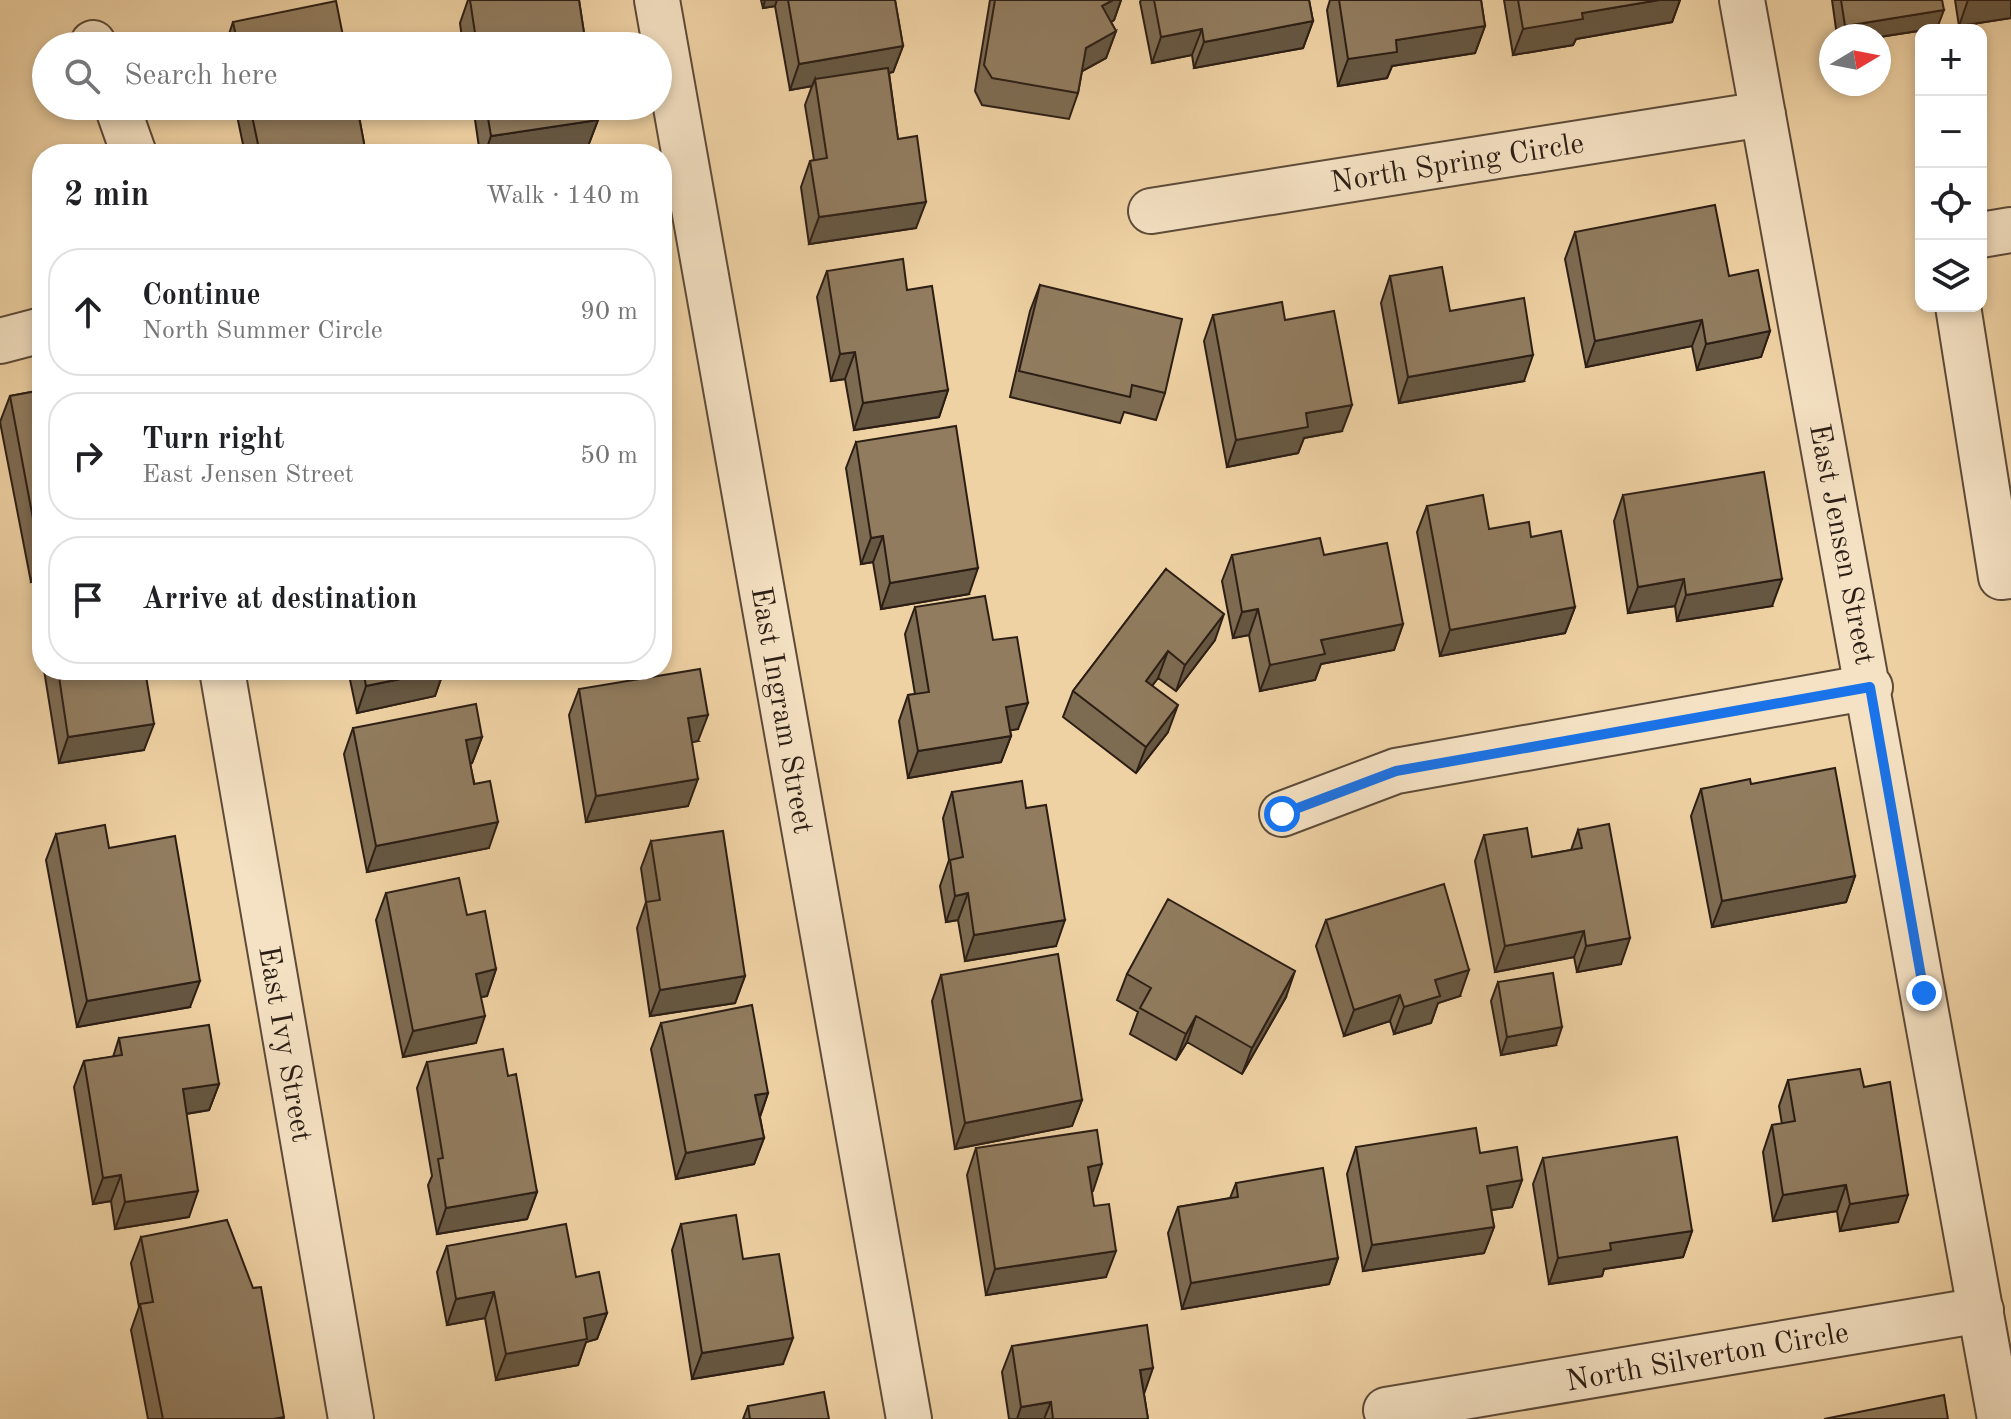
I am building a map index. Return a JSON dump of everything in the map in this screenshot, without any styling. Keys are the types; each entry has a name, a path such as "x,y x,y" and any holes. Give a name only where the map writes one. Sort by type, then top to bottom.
{"street":[{"name":"East Ingram Street","path":"657,0 660,32"},
{"name":"East Jensen Street","path":"1742,0 1870,687 2000,1419"},
{"name":"North Spring Circle","path":"1151,211 1763,114"},
{"path":"122,120 130,144"},
{"name":"East Ingram Street","path":"669,120 671,144"},
{"name":"East Ingram Street","path":"672,149 677,199 909,1419"},
{"path":"1987,234 2011,230"},
{"path":"1959,312 2001,577 2011,576"},
{"path":"0,341 32,333"},
{"name":"East Ivy Street","path":"224,680 351,1419"},
{"path":"1282,814 1396,771 1870,687"},
{"name":"North Silverton Circle","path":"1386,1410 1981,1310"}],"building":[{"path":"470,0 579,0 584,32 475,32"},
{"path":"788,0 895,0 903,46 799,64"},
{"path":"995,0 1113,0 1102,6 1116,31 1086,48 1078,93 992,78 984,65"},
{"path":"1154,0 1309,0 1313,21 1204,42 1202,29 1161,37"},
{"path":"1339,0 1481,0 1485,26 1396,40 1397,52 1348,59"},
{"path":"1518,0 1659,0 1582,13 1583,19 1523,29"},
{"path":"1841,0 1942,0 1944,10 1857,24 1845,24"},
{"path":"336,1 342,32 235,32 233,22"},
{"path":"888,68 898,139 917,136 926,202 819,217 810,161 827,158 815,79"},
{"path":"253,120 360,120 364,144 258,144"},
{"path":"488,120 598,120 491,136"},
{"path":"1715,205 1729,276 1758,270 1770,331 1706,344 1702,320 1595,341 1575,232"},
{"path":"903,259 907,290 932,286 948,390 863,403 855,352 840,354 827,271"},
{"path":"1442,267 1450,311 1524,298 1533,355 1408,377 1390,276"},
{"path":"1040,285 1182,319 1165,393 1132,385 1130,397 1019,371"},
{"path":"1282,302 1285,320 1334,311 1352,405 1306,413 1308,427 1236,440 1213,315"},
{"path":"32,392 32,513 10,396"},
{"path":"956,426 978,568 890,583 883,536 871,538 856,442"},
{"path":"1764,472 1782,579 1686,595 1684,579 1638,587 1623,495"},
{"path":"1483,495 1489,529 1529,522 1531,537 1561,531 1575,607 1450,630 1427,506"},
{"path":"1320,538 1324,555 1387,543 1403,624 1321,640 1325,654 1270,665 1258,609 1242,612 1232,555"},
{"path":"1166,569 1224,614 1185,665 1168,651 1146,681 1178,705 1146,747 1073,691"},
{"path":"985,596 993,640 1017,637 1028,703 1006,707 1011,736 918,751 908,695 929,692 915,607"},
{"path":"700,669 708,715 688,718 698,779 596,796 579,689 633,680 672,680 672,674"},
{"path":"59,680 147,680 154,724 68,737"},
{"path":"365,680 395,680 366,686"},
{"path":"476,704 482,737 466,740 474,784 490,781 498,822 376,846 353,728"},
{"path":"1835,768 1855,876 1722,901 1701,789 1750,779 1751,784"},
{"path":"1022,781 1026,808 1046,805 1065,920 974,935 968,893 955,896 950,860 963,857 952,792"},
{"path":"1609,824 1630,938 1586,946 1584,931 1505,946 1484,835 1527,828 1532,857 1582,848 1578,830"},
{"path":"105,825 109,848 175,836 200,981 87,1001 56,834"},
{"path":"723,831 745,976 660,990 646,902 660,900 651,841"},
{"path":"459,878 467,915 485,911 496,969 476,974 485,1016 413,1031 386,893"},
{"path":"1444,884 1469,970 1435,980 1440,996 1404,1007 1400,995 1354,1010 1326,920"},
{"path":"1168,899 1295,971 1252,1048 1196,1016 1186,1034 1140,1008 1151,988 1127,974"},
{"path":"1058,954 1082,1100 965,1123 941,975"},
{"path":"1553,973 1562,1027 1507,1037 1498,982"},
{"path":"752,1005 768,1093 755,1095 764,1138 686,1153 661,1023"},
{"path":"209,1025 219,1084 183,1089 198,1191 125,1202 121,1175 103,1178 84,1061 122,1055 119,1038"},
{"path":"503,1049 508,1076 516,1074 537,1192 446,1208 438,1159 443,1158 427,1062"},
{"path":"1860,1069 1864,1087 1890,1082 1908,1195 1850,1204 1846,1185 1783,1195 1772,1125 1795,1121 1788,1080"},
{"path":"1476,1128 1480,1153 1517,1147 1522,1180 1487,1186 1494,1227 1372,1245 1356,1147"},
{"path":"1097,1130 1102,1164 1088,1167 1094,1206 1109,1204 1116,1251 995,1269 976,1148"},
{"path":"1677,1137 1692,1231 1610,1243 1611,1250 1558,1258 1543,1158"},
{"path":"1323,1168 1338,1258 1191,1283 1178,1207 1238,1197 1236,1183"},
{"path":"736,1215 743,1259 779,1254 793,1338 702,1353 681,1224"},
{"path":"227,1220 253,1288 261,1287 284,1417 163,1419 140,1304 153,1302 141,1237"},
{"path":"566,1224 576,1277 599,1272 607,1313 584,1318 587,1339 506,1354 494,1292 456,1299 447,1246"},
{"path":"1147,1325 1153,1368 1140,1370 1148,1419 1053,1419 1051,1402 1021,1407 1012,1346"},
{"path":"824,1392 829,1419 750,1419 748,1406"},
{"path":"1944,1395 1948,1419 1824,1419"}],"route":[{"path":"1282,814 1396,771 1870,687 1924,993"}]}
